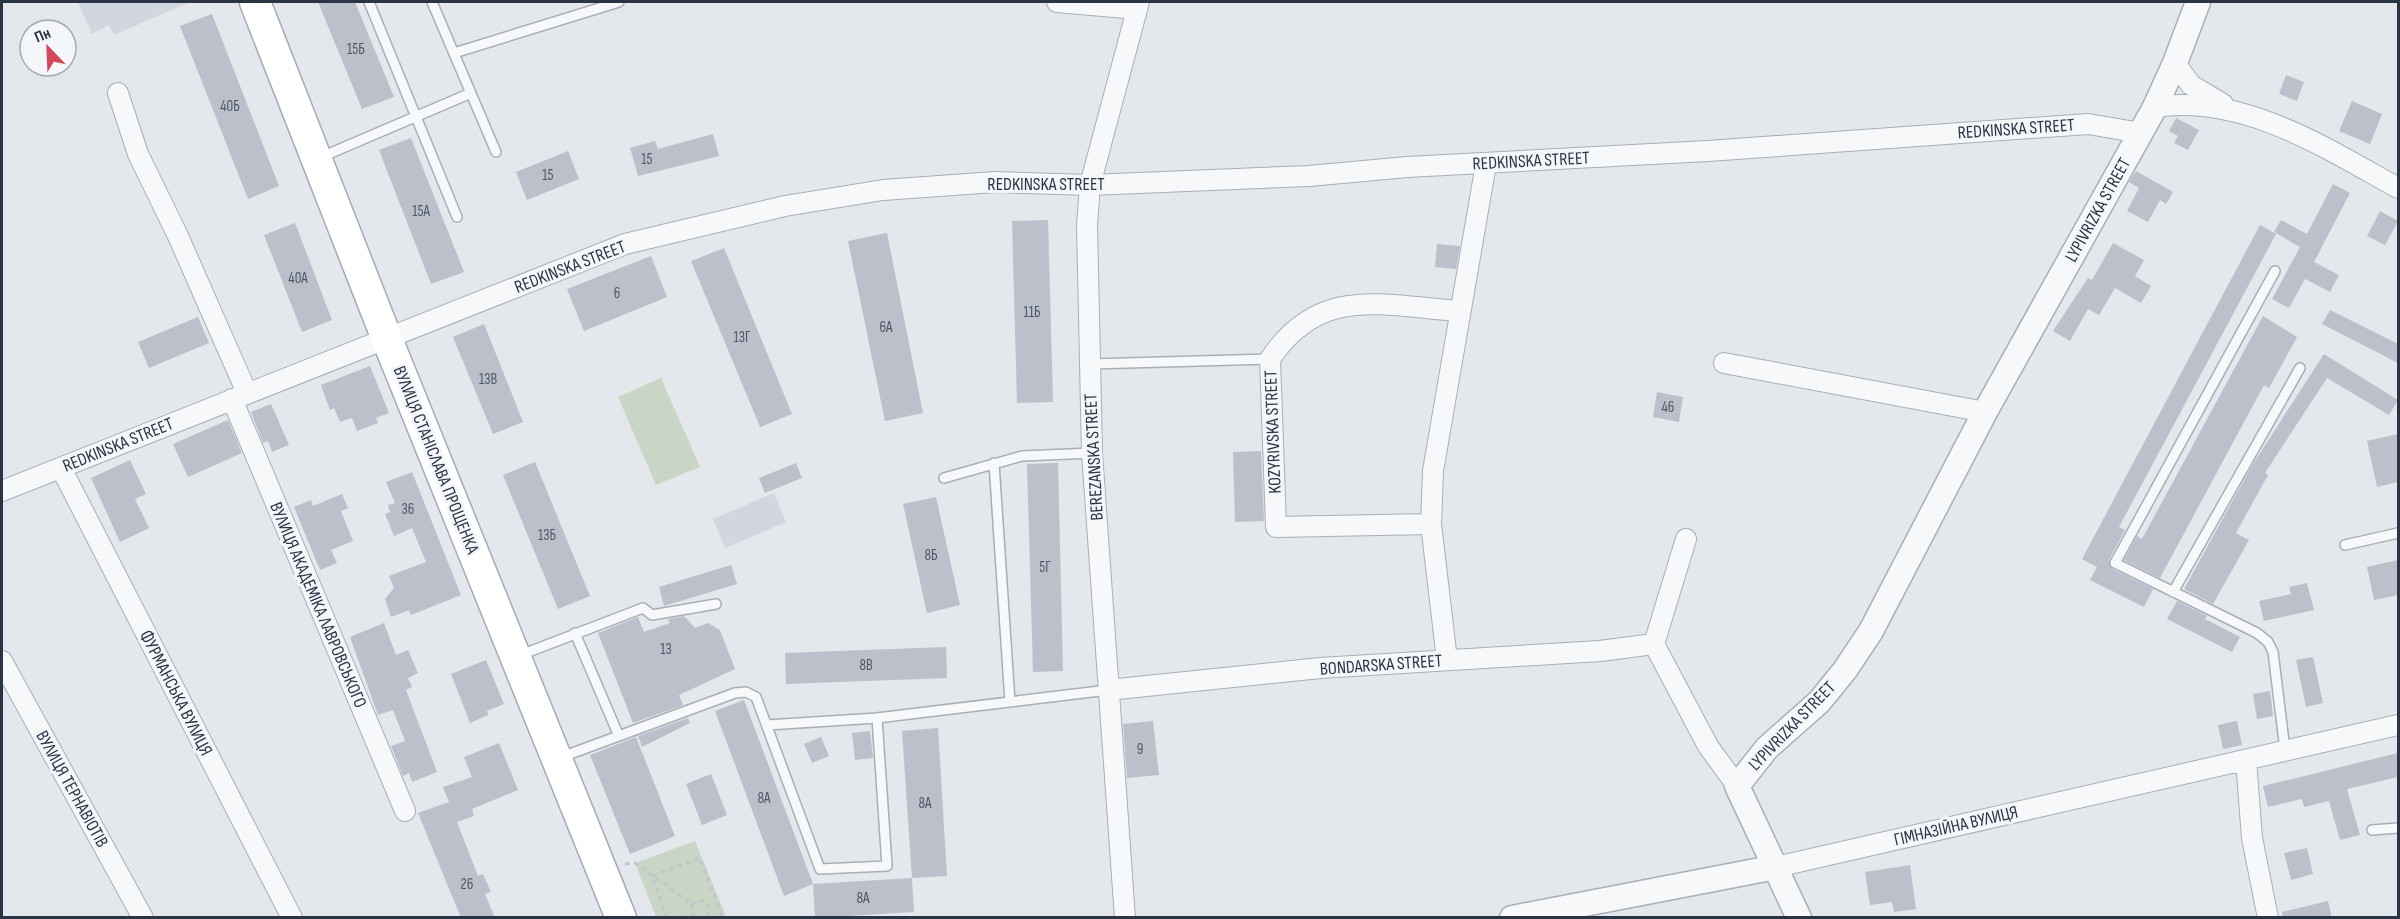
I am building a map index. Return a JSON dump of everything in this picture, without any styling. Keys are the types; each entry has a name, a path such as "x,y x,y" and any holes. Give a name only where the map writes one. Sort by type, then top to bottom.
{"main road":[{"name":"ВУЛИЦЯ СТАНІСЛАВА ПРОЩЕНКА","path":"255,2 387,339 621,918"}],"street":[{"path":"1057,2 1138,5"},
{"name":"LYPIVRIZKA STREET","path":"1799,918 1737,786 1767,748 1819,702 1871,632 1985,412 2155,107 2175,63 2198,2"},
{"name":"BEREZANSKA STREET","path":"1125,918 1092,453 1087,225 1090,185 1138,5"},
{"path":"2175,63 2191,85 2236,111 2293,132 2398,188"},
{"name":"ВУЛИЦЯ АКАДЕМІКА ЛАВРОВСЬКОГО","path":"117,93 138,154 178,236 239,396 405,811"},
{"path":"2155,107 2199,105 2236,111"},
{"name":"REDKINSKA STREET","path":"2,491 625,244 785,206 883,190 995,182 1090,185 1309,176 1407,167 1486,164 2088,124 2141,133"},
{"path":"1447,660 1431,524 1433,471 1486,164"},
{"name":"KOZYRIVSKA STREET","path":"1431,524 1276,527 1270,359 1305,319 1329,308 1350,304 1460,311"},
{"path":"1724,363 1985,412"},
{"name":"ФУРМАНСЬКА ВУЛИЦЯ","path":"61,468 292,918"},
{"path":"1686,539 1654,644 1708,746 1737,786"},
{"name":"BONDARSKA STREET","path":"1108,690 1320,668 1654,644"},
{"name":"ВУЛИЦЯ ТЕРНАВІОТІВ","path":"2,661 143,918"},
{"name":"ГІМНАЗІЙНА ВУЛИЦЯ","path":"1512,918 1776,867 2398,725"},
{"path":"2246,760 2252,838 2268,918"}],"lane":[{"path":"369,2 458,217"},
{"path":"432,2 496,153"},
{"path":"454,53 619,2"},
{"path":"317,159 471,93"},
{"path":"2275,271 2115,563 2257,633 2268,642 2273,652 2285,750"},
{"path":"1090,364 1270,359"},
{"path":"2173,592 2300,368"},
{"path":"944,478 1022,456 1092,453"},
{"path":"994,463 1010,702"},
{"path":"2345,545 2398,533"},
{"path":"516,657 643,608 652,615 716,604"},
{"path":"575,633 618,735"},
{"path":"767,724 877,718 1108,690"},
{"path":"558,758 735,693 746,692 756,697 820,869 887,866 877,718"},
{"path":"2372,830 2398,828"}],"path":[{"path":"652,876 700,858 723,918"},
{"path":"625,864 635,863 693,904"},
{"path":"652,876 667,918"},
{"path":"693,904 700,900 708,903 709,912 705,918"},
{"path":"693,904 692,913 696,918"},
{"path":"682,918 692,913"}],"shaded area":[{"path":"78,2 190,2 114,35 109,25 92,34"},
{"path":"774,493 786,522 725,548 713,519"}],"green space":[{"path":"661,378 700,467 656,485 618,397"},
{"path":"695,841 726,917 656,917 635,863"}],"building":[{"path":"318,2 355,2 394,97 362,109"},
{"path":"212,14 279,186 248,199 180,26"},
{"path":"2286,75 2304,82 2297,101 2279,94"},
{"path":"2352,101 2382,114 2370,144 2339,131"},
{"path":"2176,118 2199,130 2188,150 2174,143 2178,136 2169,131"},
{"path":"713,134 719,156 638,176 630,148 655,141 658,149"},
{"path":"411,138 464,272 431,284 379,150"},
{"path":"568,151 579,179 527,200 516,172"},
{"path":"2136,171 2173,192 2166,204 2160,200 2148,222 2127,211 2139,188 2129,182"},
{"path":"2333,184 2350,193 2314,262 2339,275 2330,292 2305,279 2289,308 2272,299 2300,247 2274,232 2281,220 2307,234"},
{"path":"2380,211 2398,221 2385,245 2367,236"},
{"path":"1048,220 1053,402 1017,403 1012,221"},
{"path":"295,223 332,320 302,332 264,235"},
{"path":"2260,225 2276,234 2119,527 2125,530 2109,560 2112,569 2153,589 2144,607 2090,580 2097,567 2082,559"},
{"path":"887,233 923,413 885,421 848,241"},
{"path":"2113,243 2144,260 2135,276 2151,286 2141,303 2115,288 2099,315 2088,309 2070,341 2053,331 2088,278 2092,280"},
{"path":"1437,244 1460,246 1456,269 1435,267"},
{"path":"724,248 792,414 760,427 691,261"},
{"path":"651,256 667,297 584,331 567,289"},
{"path":"2330,310 2398,344 2398,363 2322,324"},
{"path":"2263,316 2297,337 2269,388 2264,385 2160,578 2124,560 2137,536 2142,539"},
{"path":"198,317 209,343 149,368 138,342"},
{"path":"484,324 523,422 493,434 453,337"},
{"path":"2324,354 2398,400 2389,415 2327,378 2265,473 2268,475 2236,533 2249,540 2213,604 2184,589 2253,464"},
{"path":"370,366 389,413 376,418 378,423 357,431 352,418 340,422 334,408 330,410 321,385"},
{"path":"1657,392 1683,397 1679,422 1653,417"},
{"path":"271,404 289,445 272,452 268,441 263,443 251,412"},
{"path":"228,420 242,453 188,477 173,444"},
{"path":"2398,434 2398,482 2377,487 2367,441"},
{"path":"1261,451 1264,521 1235,522 1233,452"},
{"path":"130,460 146,494 135,499 149,528 120,542 91,478"},
{"path":"535,462 590,596 558,609 503,475"},
{"path":"796,463 802,478 765,493 759,478"},
{"path":"1058,463 1063,671 1033,672 1027,464"},
{"path":"412,472 461,595 411,615 409,610 391,617 385,599 394,588 389,576 426,562 412,528 394,536 385,514 390,512 388,505 395,503 386,482"},
{"path":"342,494 348,508 341,511 353,541 331,550 337,563 320,570 294,507 311,500 313,506"},
{"path":"936,497 960,605 927,613 903,504"},
{"path":"2398,560 2398,595 2374,600 2367,567"},
{"path":"731,565 737,584 664,606 659,587"},
{"path":"2307,583 2314,610 2264,621 2259,601 2291,594 2289,587"},
{"path":"2177,601 2207,616 2205,619 2240,637 2232,652 2167,619"},
{"path":"684,616 695,628 708,623 720,630 735,669 679,695 683,705 633,723 598,633 638,617 644,632 670,623 668,619"},
{"path":"384,623 396,655 408,650 418,673 408,678 412,687 406,690 437,772 412,782 409,773 403,776 391,746 405,741 393,710 378,715 350,637"},
{"path":"946,647 947,678 786,684 785,653"},
{"path":"2313,657 2323,703 2306,707 2296,660"},
{"path":"486,660 504,704 487,711 488,715 470,723 451,674"},
{"path":"2270,691 2273,716 2257,719 2253,694"},
{"path":"744,700 813,884 784,896 715,711"},
{"path":"688,718 690,723 642,747 638,736"},
{"path":"1153,721 1159,775 1127,778 1123,724"},
{"path":"2237,721 2242,745 2223,749 2218,725"},
{"path":"938,728 947,876 912,878 902,731"},
{"path":"870,731 873,758 855,760 852,733"},
{"path":"636,737 675,836 630,854 590,755"},
{"path":"821,737 829,756 812,763 804,744"},
{"path":"499,743 518,790 472,809 474,816 457,822 478,876 483,874 491,892 485,894 495,918 461,918 418,813 449,802 443,787 472,777 464,757"},
{"path":"2398,753 2398,777 2347,789 2360,835 2340,840 2329,801 2304,807 2302,799 2268,807 2263,786"},
{"path":"711,774 727,815 702,825 686,784"},
{"path":"2307,848 2313,874 2291,880 2284,853"},
{"path":"1910,865 1916,909 1894,912 1892,902 1870,905 1865,872"},
{"path":"912,878 914,912 815,918 813,884"},
{"path":"2328,901 2332,918 2283,918 2282,912"}]}
